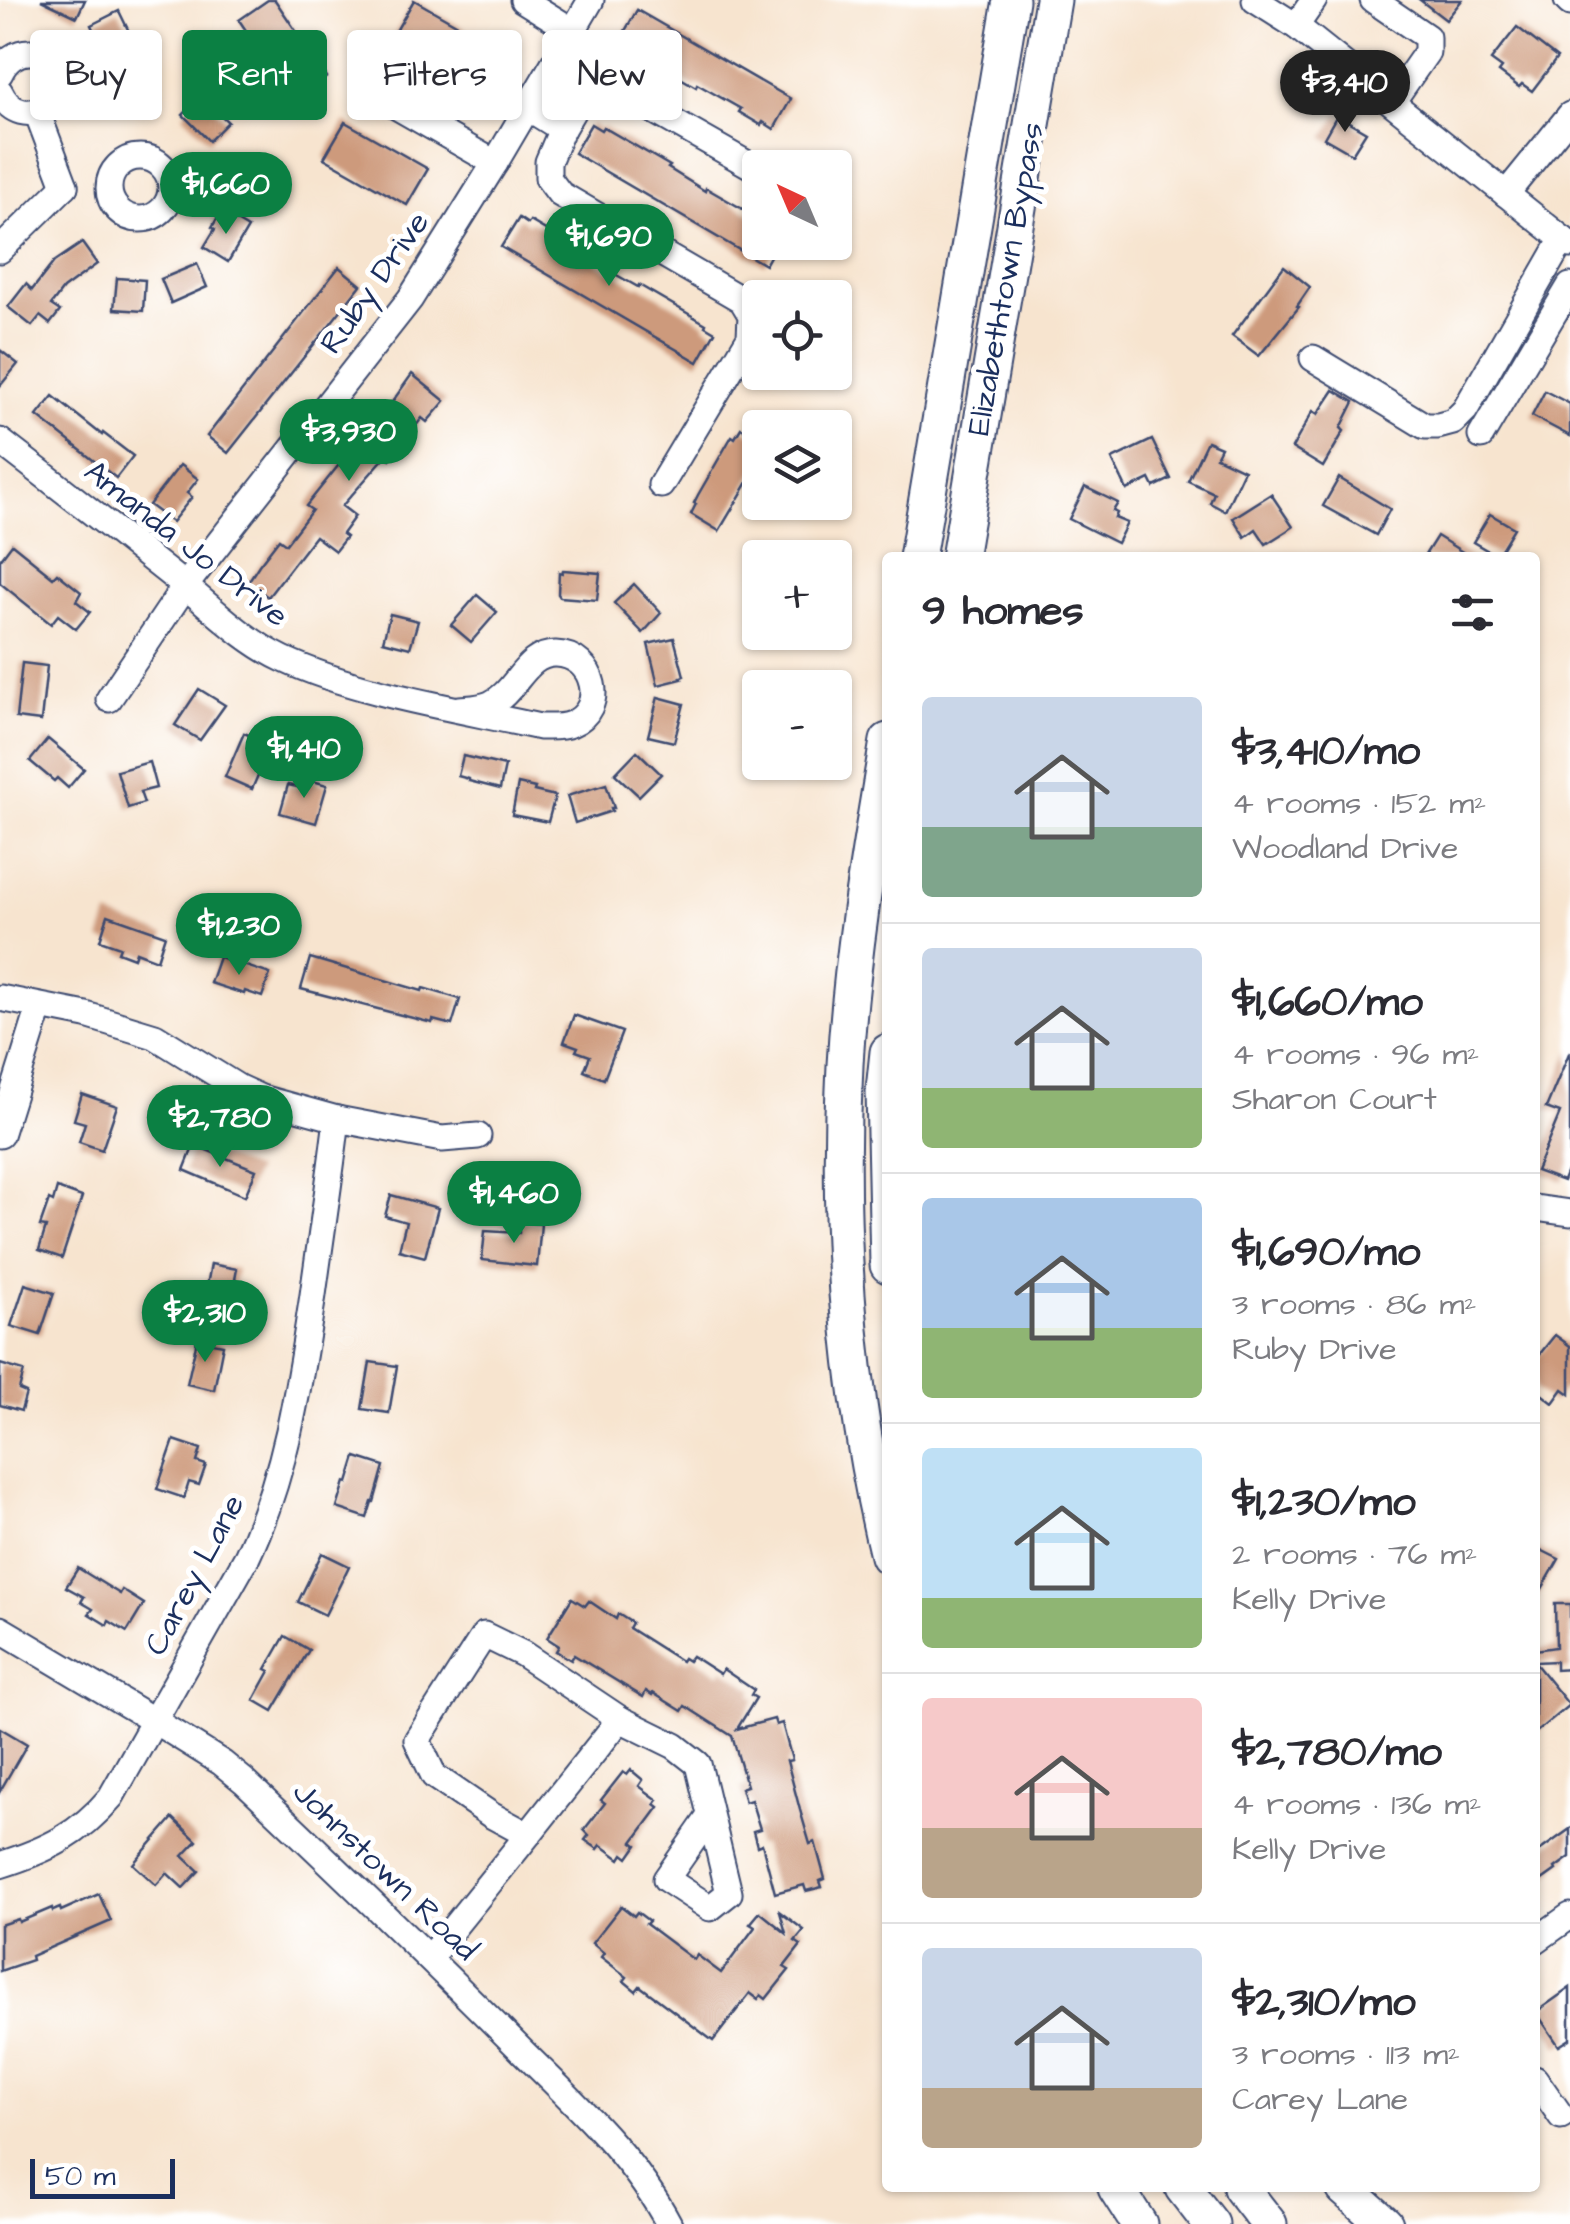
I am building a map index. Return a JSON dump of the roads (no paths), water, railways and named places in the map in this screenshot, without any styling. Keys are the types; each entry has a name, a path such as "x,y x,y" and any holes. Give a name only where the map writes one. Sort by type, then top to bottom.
{"highway":[{"name":"Elizabethtown Bypass","path":"918,552 1011,0"},
{"name":"Elizabethtown Bypass","path":"960,552 1053,0"},
{"path":"882,779 858,934 842,1130 844,1249 851,1334 882,1529"},
{"path":"1186,2192 1211,2224"},
{"path":"1243,2192 1269,2224"},
{"path":"1349,2192 1385,2224"}],"street":[{"path":"523,0 571,30"},
{"name":"Ruby Drive","path":"574,30 591,0"},
{"path":"1255,0 1296,26 1566,242 1488,374 1453,422 1425,426 1312,358"},
{"path":"1296,26 1314,0"},
{"path":"1373,0 1427,38 1427,52 1392,102"},
{"path":"0,73 8,60 30,53"},
{"name":"Ruby Drive","path":"109,700 186,586 410,299 542,84"},
{"path":"662,486 750,337 751,316 742,300 560,194 548,178 548,162 562,129 586,92 597,86 612,87 742,161"},
{"path":"0,92 9,106 30,112"},
{"path":"528,108 562,129"},
{"path":"1506,194 1570,115"},
{"path":"41,120 65,186"},
{"path":"420,120 496,163"},
{"path":"0,250 65,186 109,190"},
{"path":"1481,436 1570,286"},
{"name":"Amanda Jo Drive","path":"0,441 186,586 243,636 284,659 359,685 460,709 540,727 557,728 585,715 594,688 582,665 560,654 551,654 528,666 509,690 490,704 460,709"},
{"path":"0,998 86,1015 155,1036 261,1098 337,1119 442,1139 478,1136"},
{"path":"0,1135 40,1007"},
{"name":"Carey Lane","path":"0,1865 54,1845 76,1832 111,1797 247,1557 270,1504 300,1385 337,1119"},
{"path":"1540,1209 1570,1212"},
{"name":"Johnstown Road","path":"0,1629 153,1720 244,1781 605,2134 653,2194 669,2224"},
{"path":"528,1835 434,1776 417,1740 484,1636 523,1654 620,1720 675,1746 698,1764 710,1816"},
{"path":"429,1958 620,1720"},
{"path":"1540,1937 1570,1916"},
{"path":"1540,2086 1561,2116"}]}
